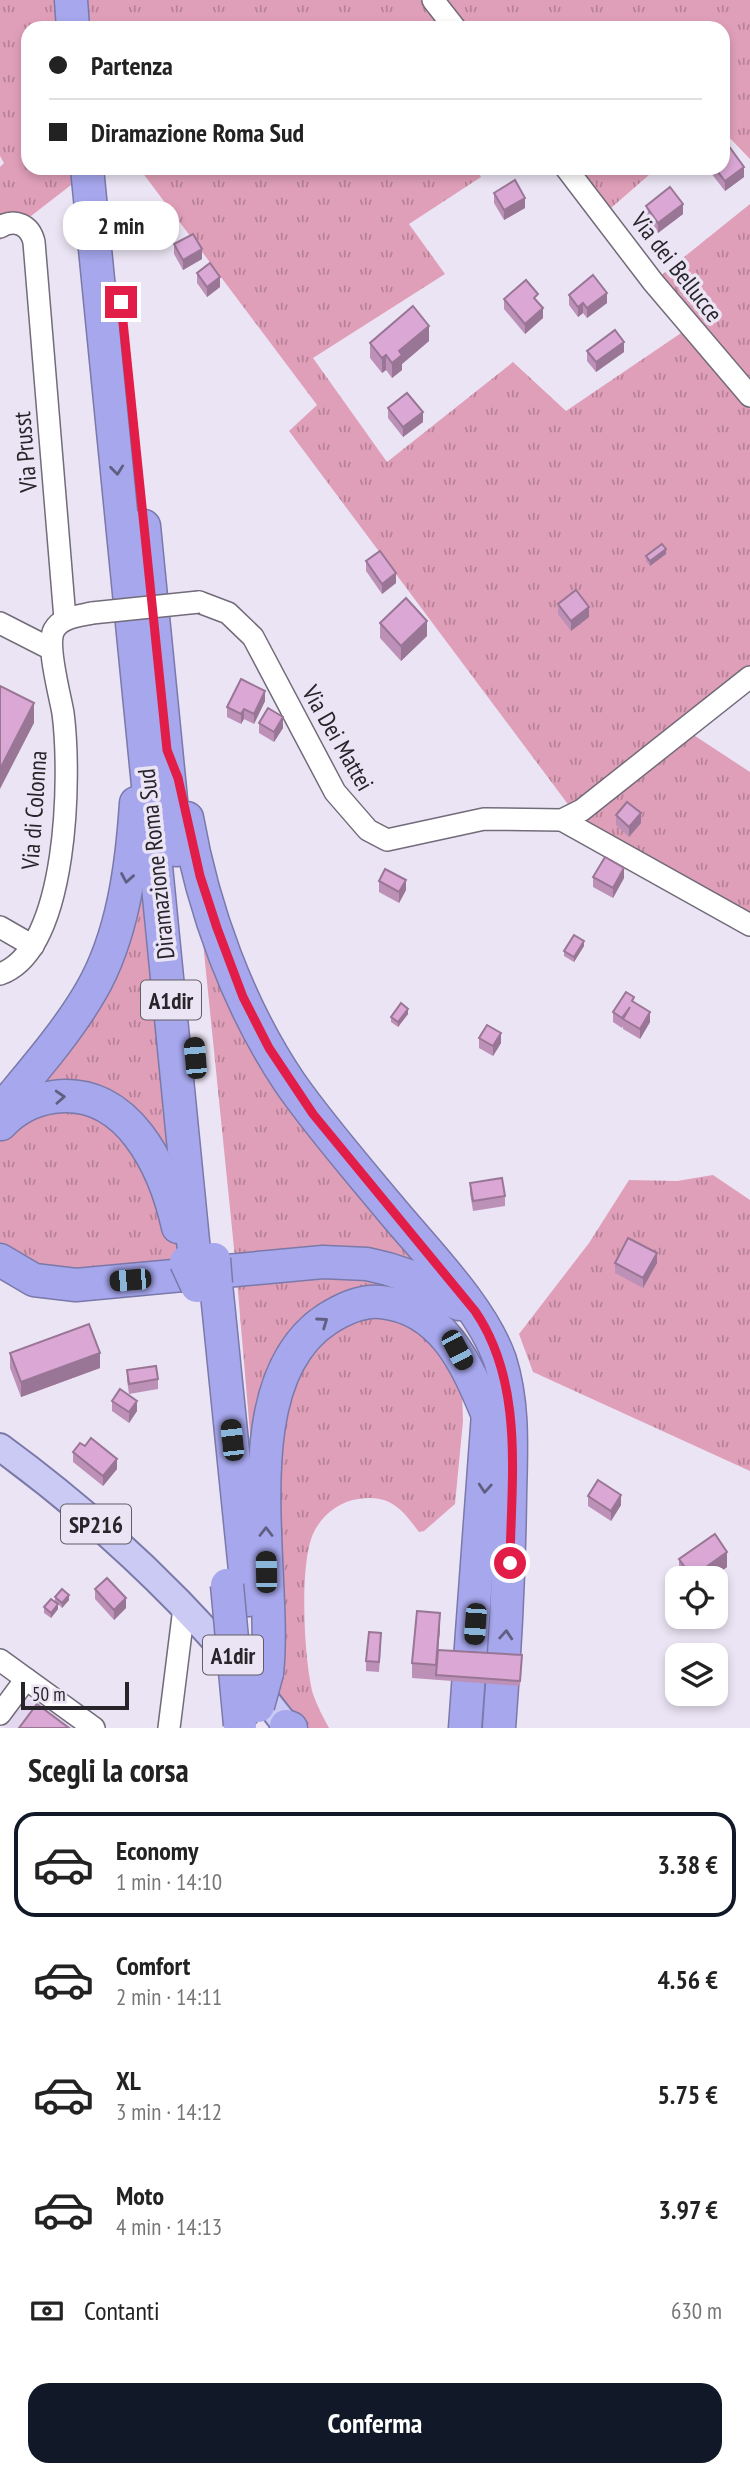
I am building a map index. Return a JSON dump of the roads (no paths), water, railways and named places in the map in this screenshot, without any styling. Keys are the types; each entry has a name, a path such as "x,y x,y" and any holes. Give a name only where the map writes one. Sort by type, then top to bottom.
{"highway":[{"path":"71,0 72,21"},
{"path":"92,0 94,21"},
{"name":"Diramazione Roma Sud","path":"88,175 155,745"},
{"name":"Diramazione Roma Sud","path":"109,175 227,1585 266,1724"},
{"path":"0,1111 56,1042 92,990 107,956 155,745"},
{"path":"155,745 178,778 200,876 217,928 243,997 269,1048 313,1114 475,1311 492,1340 502,1367 511,1430 509,1578 499,1728"},
{"path":"0,1125 27,1104 59,1096 92,1101 124,1119 138,1134 160,1170 202,1270"},
{"path":"0,1260 34,1280 76,1284 323,1262 355,1263 409,1276 442,1296 475,1311"},
{"name":"Diramazione Roma Sud","path":"202,1270 266,1724"},
{"path":"442,1296 470,1336 481,1360 488,1385 490,1420 465,1728"},
{"path":"266,1724 268,1437 279,1379 286,1361 301,1340 328,1318 359,1304 384,1302 408,1308 425,1316 449,1338 490,1420"}],"main road":[{"name":"SP216","path":"0,1447 72,1503 184,1608 266,1724"}],"street":[{"path":"433,0 450,21"},
{"name":"Via dei Bellucce","path":"571,175 653,282 750,396"},
{"name":"Via Prusst","path":"0,227 11,222 20,224 28,229 34,242 65,619"},
{"name":"Via Dei Mattei","path":"65,619 92,613 199,602 228,613 253,637 335,792 356,818 379,837 396,841 484,819 562,820"},
{"path":"0,623 51,649 54,630 65,619"},
{"name":"Via di Colonna","path":"0,974 28,956 46,916 58,874 67,779 63,716 51,649"},
{"path":"562,820 582,810 750,677"},
{"path":"562,820 750,925"},
{"path":"0,927 33,946"},
{"path":"169,1728 184,1608"},
{"path":"0,1660 94,1728"},
{"path":"0,1714 26,1679"}]}
